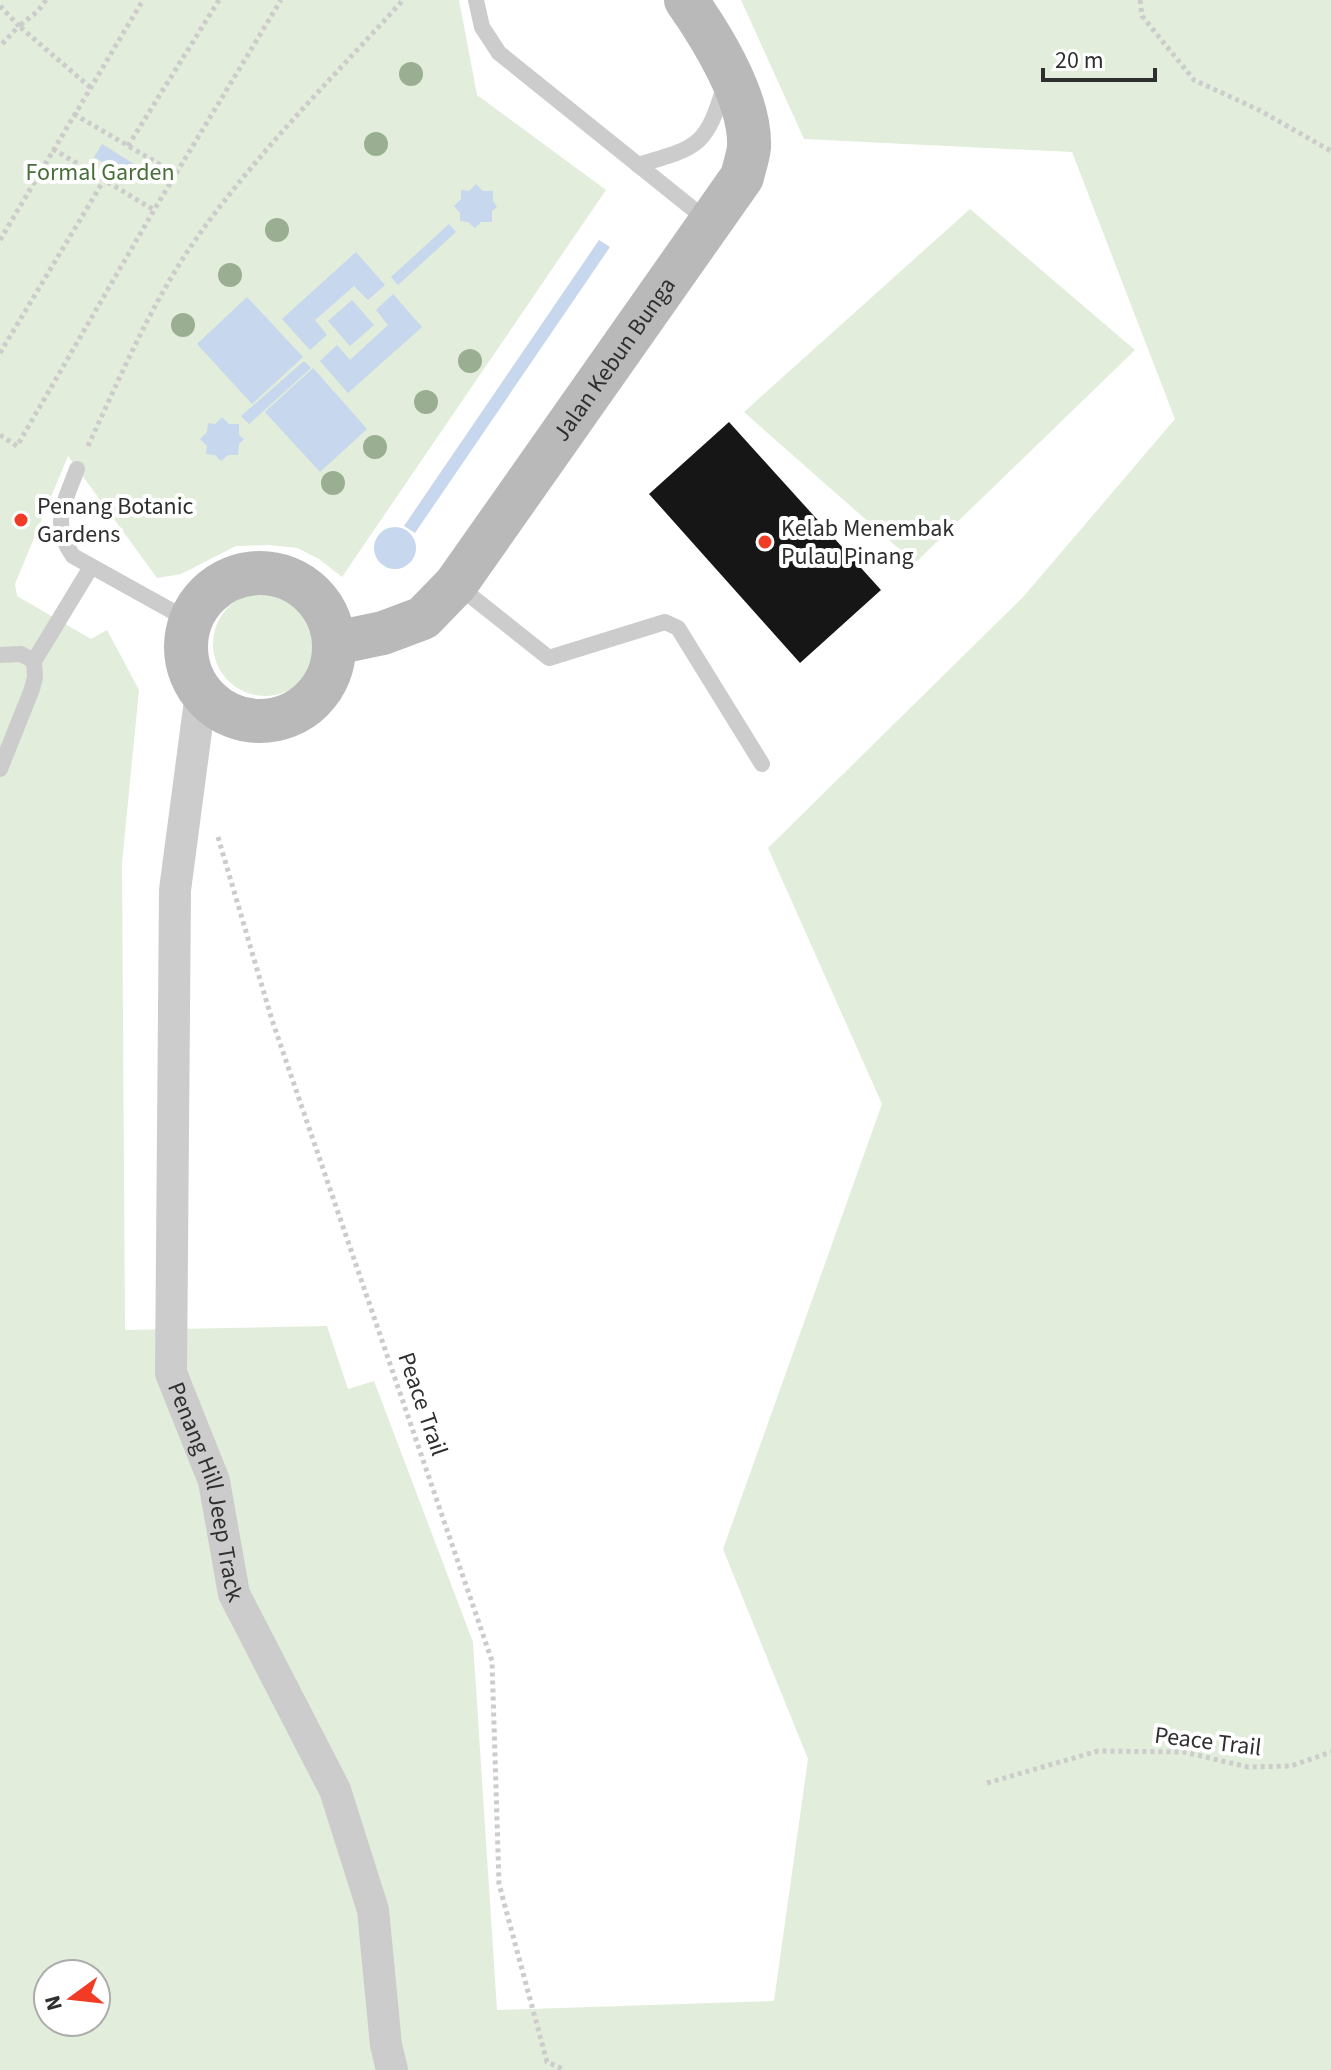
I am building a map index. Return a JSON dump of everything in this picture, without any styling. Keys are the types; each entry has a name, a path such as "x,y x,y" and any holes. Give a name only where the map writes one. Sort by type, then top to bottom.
{"street":[{"name":"Jalan Kebun Bunga","path":"335,643 383,633 423,618 456,584 712,224 742,177 749,148 747,121 712,37 686,0"},
{"path":"246,573 271,573 295,581 315,597 329,619 335,643 333,666 323,687 309,704 289,716 267,721 242,720 220,710 201,693 190,671 185,646 190,621 203,599 222,582 246,573"},
{"name":"Penang Hill Jeep Track","path":"201,693 175,890 171,1373 214,1481 234,1594 335,1790 373,1910 386,2045 392,2070"}],"lane":[{"path":"476,0 482,27 499,53 712,224"},
{"path":"638,165 686,151 703,138 714,120 729,72"},
{"path":"77,469 59,517 63,542 73,556 190,621"},
{"path":"0,769 32,689 34,661 91,567"},
{"path":"456,584 549,658 657,623 665,622 678,628 762,764"},
{"path":"0,655 21,654 34,661"}],"path":[{"path":"0,46 46,0"},
{"path":"0,240 143,0"},
{"path":"128,146 219,0"},
{"path":"0,435 17,446 281,0"},
{"path":"77,469 151,315 205,226 297,116 403,0"},
{"path":"1140,0 1142,16 1194,80 1259,110 1331,151"},
{"path":"0,6 91,88"},
{"path":"74,114 176,174"},
{"path":"53,149 154,210"},
{"path":"0,353 104,180"},
{"name":"Peace Trail","path":"215,826 272,1020 492,1661 499,1884 547,2062 565,2070"},
{"name":"Peace Trail","path":"987,1783 1098,1751 1184,1752 1248,1767 1291,1766 1331,1752"}],"green space":[{"name":"Formal Garden","path":"0,0 459,0 477,95 606,190 342,577 319,559 297,548 269,545 236,546 181,574 157,578 68,456 15,584 17,596 91,639 107,630 139,690 122,863 125,1330 327,1326 348,1389 374,1381 473,1642 497,2010 774,2001 808,1759 723,1549 882,1104 768,848 1024,596 1175,419 1072,152 804,139 741,0 1331,0 1331,2070 0,2070"},
{"path":"970,209 1135,350 915,563 744,412"},
{"path":"265,592 285,596 302,607 313,624 317,644 313,664 302,681 285,692 265,696 245,692 228,681 217,664 213,644 217,624 228,607 245,596"}],"water":[{"path":"102,144 142,169 135,181 94,157"},
{"path":"476,184 483,191 493,191 493,201 497,207 492,211 492,222 481,222 475,228 468,222 460,221 460,213 454,206 461,199 461,190 469,191"},
{"path":"449,224 456,232 398,285 391,277"},
{"path":"599,240 610,247 415,533 404,526"},
{"path":"356,252 385,285 368,300 354,286 315,320 327,335 310,350 282,319"},
{"path":"393,294 422,327 348,393 320,361 337,345 350,360 388,325 376,310"},
{"path":"247,297 303,357 252,404 197,344"},
{"path":"352,300 374,325 350,346 328,321"},
{"path":"304,361 311,368 249,424 241,416"},
{"path":"313,368 367,429 320,472 265,412"},
{"path":"222,417 229,424 239,424 239,435 244,439 239,444 238,455 228,455 221,461 215,455 206,454 207,446 200,439 207,432 208,423 215,424"},
{"path":"395,527 410,533 416,548 410,563 395,569 380,563 374,548 380,533"}],"building":[{"name":"Kelab Menembak Pulau Pinang","path":"729,422 881,590 800,663 649,494"}],"place":[{"name":"Penang Botanic Gardens","path":"21,520"},
{"name":"Kelab Menembak Pulau Pinang","path":"765,542"}]}
